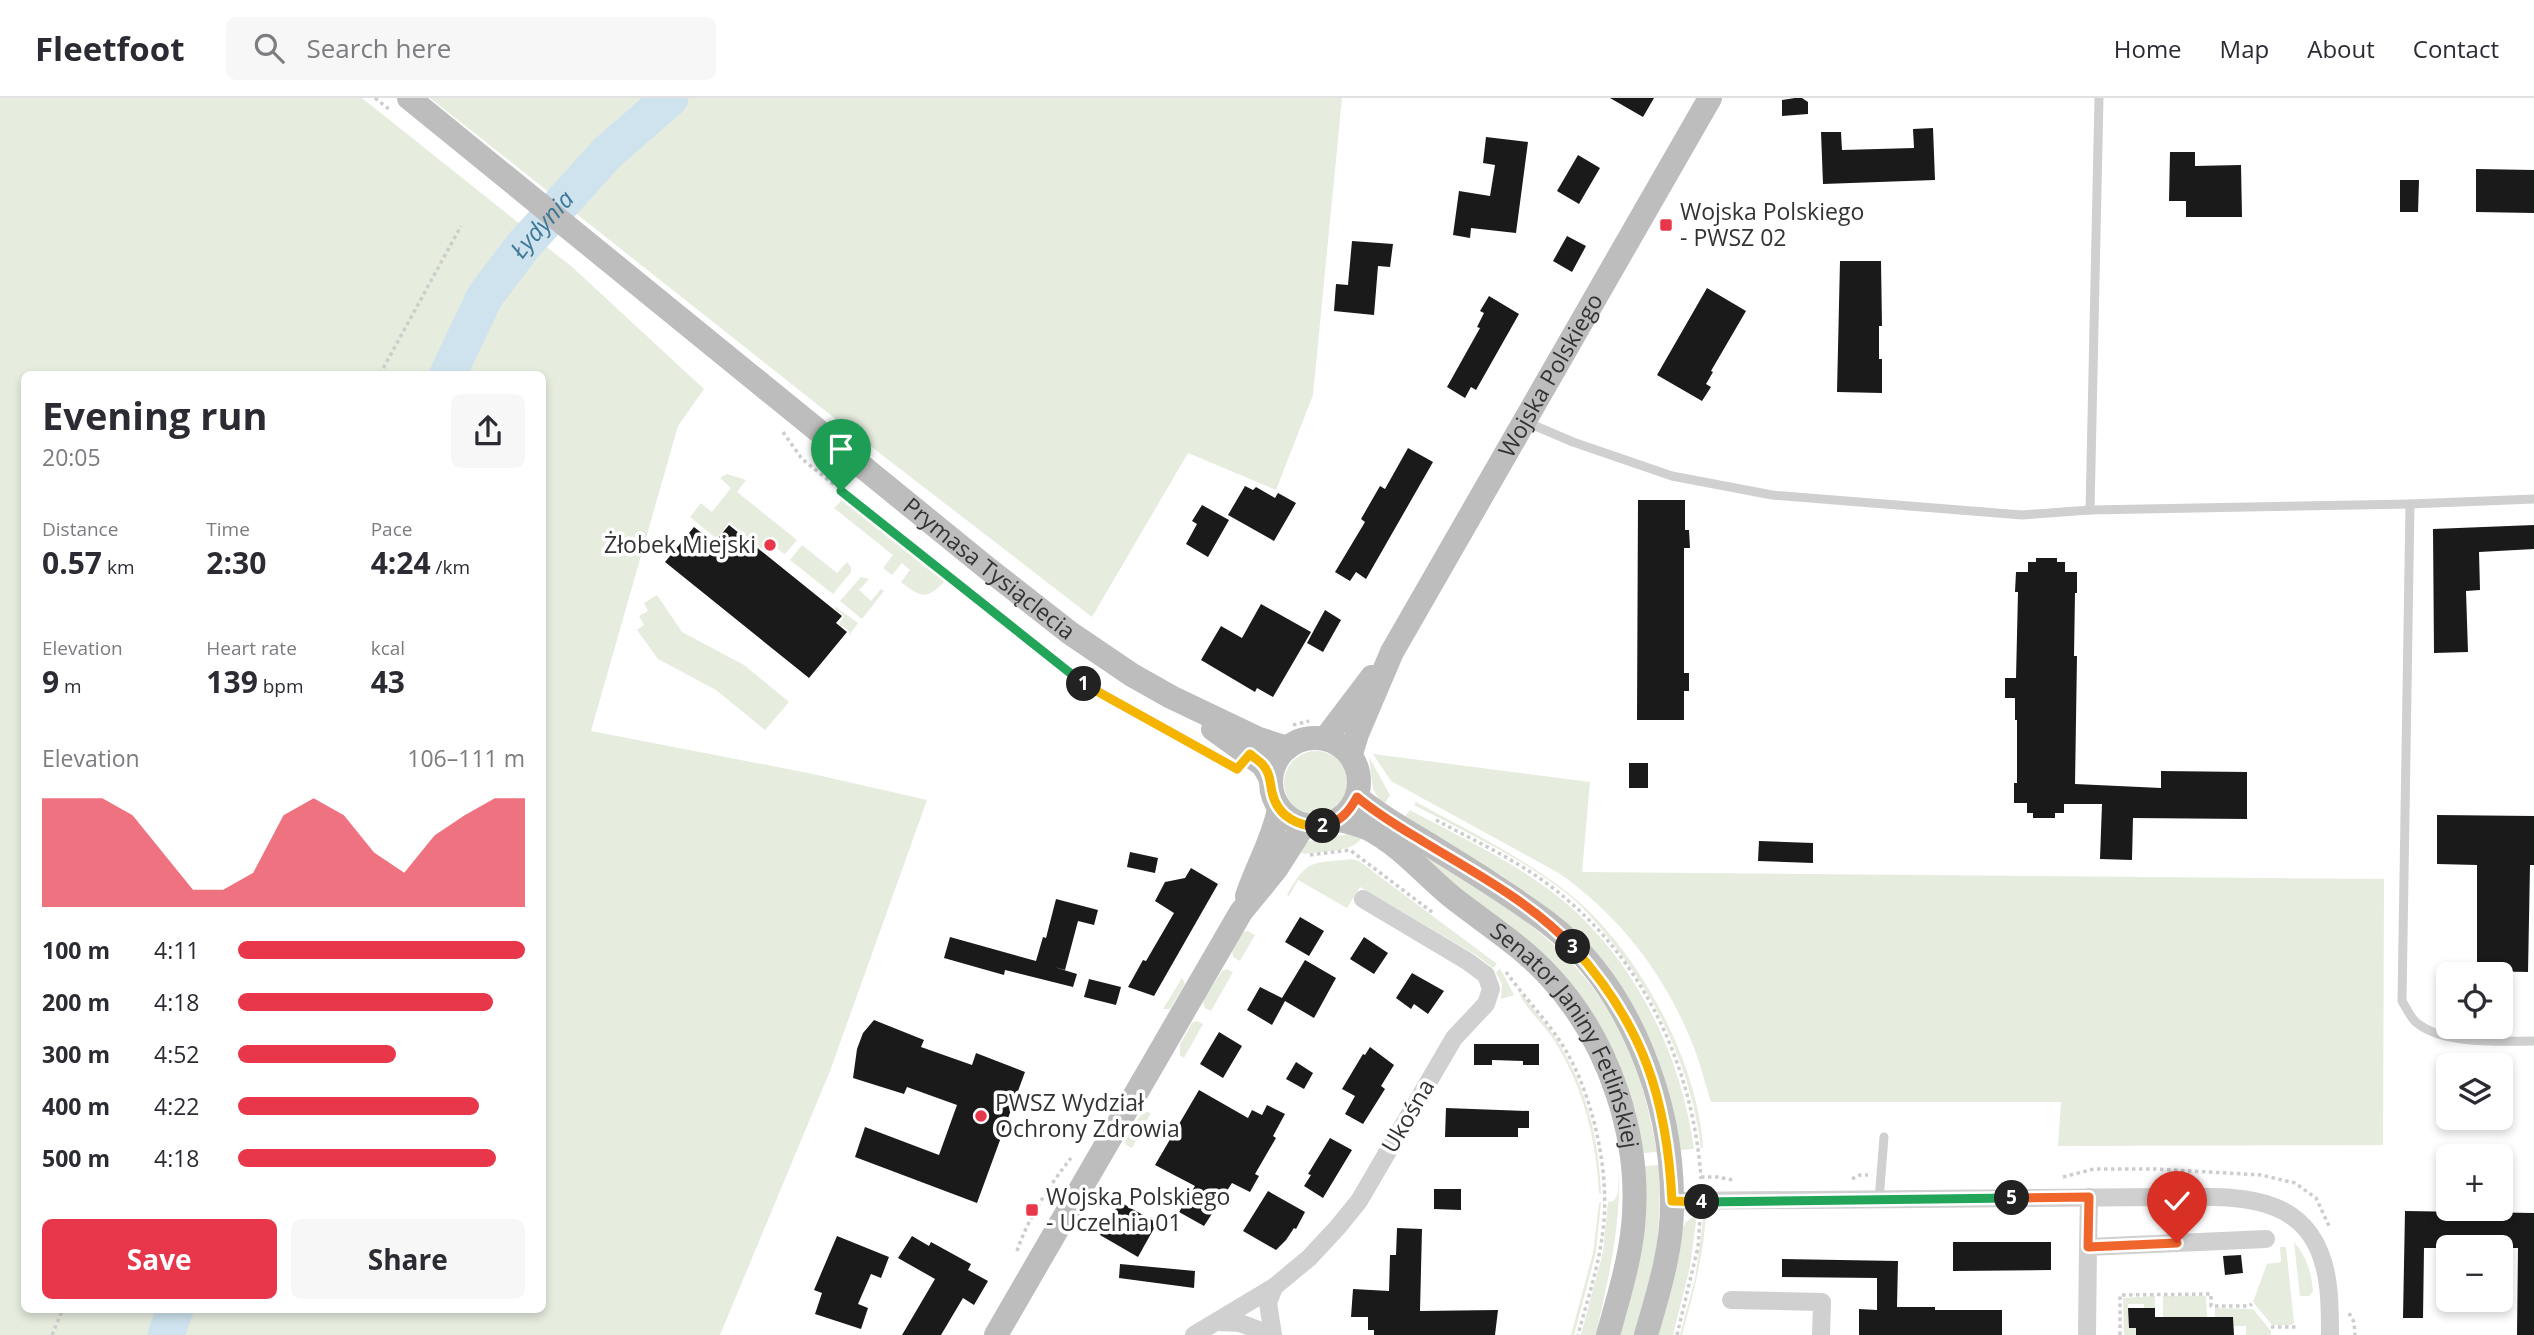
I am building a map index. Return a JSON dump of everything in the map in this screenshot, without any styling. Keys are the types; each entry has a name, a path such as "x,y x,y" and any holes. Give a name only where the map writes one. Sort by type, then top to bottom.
{"main road":[{"name":"Prymasa Tysiąclecia","path":"409,98 1070,633 1132,675 1171,697 1259,739 1287,738"},
{"name":"Wojska Polskiego","path":"1351,754 1356,734 1392,652 1710,98"},
{"name":"Wojska Polskiego","path":"1318,730 1392,652"},
{"name":"Prymasa Tysiąclecia","path":"1171,697 1263,765 1271,779"},
{"path":"1318,730 1351,754 1358,771 1360,786 1349,811 1339,820 1324,826 1304,825 1284,815 1272,794 1271,779 1287,738 1304,740 1318,730"},
{"name":"Senator Janiny Fetlińskiej","path":"1357,797 1380,816 1551,925 1589,964 1630,1026 1651,1073 1665,1123 1670,1158 1672,1201 1664,1276 1646,1335"},
{"path":"1241,912 1259,861 1271,839 1279,809"},
{"name":"Senator Janiny Fetlińskiej","path":"1339,820 1371,830 1509,940 1550,976 1574,1006 1595,1041 1622,1105 1633,1174 1633,1226 1627,1265 1608,1335"},
{"path":"996,1335 1241,912 1276,869 1304,825"}],"street":[{"name":"Ukośna","path":"1194,1335 1274,1287 1308,1258 1359,1201 1454,1038 1486,1004 1491,989 1486,975 1363,899"},
{"path":"2087,1335 2089,1197"},
{"path":"1672,1201 2236,1197 2280,1207 2303,1224 2320,1253 2328,1285 2330,1335"},
{"path":"2088,1247 2266,1239"},
{"path":"1218,1322 1240,1323 1272,1335 1268,1303 1274,1287"},
{"path":"1731,1300 1822,1302 1821,1335"}],"lane":[{"path":"2090,510 2099,98"},
{"path":"1524,421 1573,442 1672,475 1772,495 2022,515 2090,510 2534,499"},
{"path":"2410,504 2402,1001 2416,1023 2445,1036 2481,1041 2534,1041"},
{"path":"1879,1200 1884,1137"}],"path":[{"path":"382,371 461,226"},
{"path":"783,432 802,459 1090,689 1201,749"},
{"path":"1287,738 1318,730"},
{"path":"1288,849 1304,856 1350,850 1433,913"},
{"path":"1505,971 1541,1014 1570,1058 1593,1112 1599,1145 1604,1229 1578,1335"},
{"path":"2120,1335 2120,1295 2211,1294 2211,1306 2249,1307 2252,1304"},
{"path":"51,1335 61,1313"},
{"path":"2271,1327 2297,1327"}],"shaded area":[{"path":"0,98 362,98 530,232 524,245 536,239 570,265 704,389 678,426 591,731 813,774 927,800 830,1071 720,1335 0,1335"},
{"path":"430,98 1342,98 1313,395 1276,490 1188,453 1092,617 842,424"},
{"path":"727,474 746,480 737,492 797,540 785,554 773,546 767,553 729,522 717,539 690,517 701,503 712,512 731,488 720,478"},
{"path":"844,498 945,581 928,594 919,594 901,582 910,570 902,563 892,575 883,568 893,555 834,508"},
{"path":"802,545 837,573 847,562 851,567 851,572 833,594 790,560"},
{"path":"861,577 869,579 859,590 871,601 881,589 884,591 862,619 840,601"},
{"path":"657,595 682,632 744,665 789,702 765,730 716,690 658,659 637,630 644,625 639,616 648,611 644,603"},
{"path":"834,608 858,623 849,635 849,631 839,624 844,616"},
{"path":"1316,751 1334,757 1342,765 1348,783 1342,801 1334,809 1316,815 1298,809 1290,801 1284,783 1290,765 1298,757"},
{"path":"1373,754 1590,782 1582,872 2384,879 2383,1145 2058,1146 2061,1102 1711,1102 1696,1052 1682,1019 1654,971 1620,927 1579,888 1557,872 1391,781"},
{"path":"1369,757 1390,795 1383,806 1373,789"},
{"path":"1416,802 1496,846 1554,882 1572,896 1596,919 1620,946 1641,977 1677,1044 1699,1114 1703,1147 1701,1149 1690,1093 1672,1041 1646,992 1604,932 1577,902 1553,883 1495,847 1414,805"},
{"path":"1410,810 1536,880 1574,910 1598,934 1638,989 1655,1019 1680,1083 1694,1149 1680,1150 1667,1089 1657,1057 1644,1029 1576,934 1544,905 1501,875 1401,821"},
{"path":"1394,832 1464,877 1533,927 1564,955 1591,986 1615,1020 1633,1059 1657,1152 1643,1153 1636,1112 1616,1057"},
{"path":"1349,834 1362,838 1351,846 1336,850 1304,854 1297,850 1309,841"},
{"path":"1351,859 1359,861 1497,964 1493,968 1476,955 1360,887 1347,908 1298,880 1289,896 1287,895 1300,874 1312,865"},
{"path":"1248,931 1255,935 1240,961 1233,957 1232,950 1243,932"},
{"path":"1500,968 1514,995 1501,999 1502,984 1496,973"},
{"path":"1227,969 1233,972 1211,1011 1205,1008 1203,1001 1222,971"},
{"path":"1182,978 1185,984 1170,1009 1163,1009"},
{"path":"1519,992 1554,1036 1577,1078 1592,1123 1601,1194 1591,1132 1573,1076 1554,1040"},
{"path":"1197,1021 1203,1024 1184,1058 1180,1055 1180,1044 1192,1023"},
{"path":"1142,1113 1151,1113 1132,1148 1126,1145 1125,1140"},
{"path":"1659,1165 1658,1228 1652,1271 1635,1335 1619,1335 1645,1166"},
{"path":"1619,1169 1618,1212 1616,1232 1596,1335 1581,1335 1603,1252 1608,1202 1614,1201 1618,1193"},
{"path":"1601,1202 1596,1252 1574,1335 1571,1335 1593,1253"},
{"path":"1704,1213 1705,1229 1700,1259 1682,1335 1680,1335 1695,1279"},
{"path":"1697,1214 1690,1267 1673,1335 1658,1335 1681,1230 1686,1222"},
{"path":"2294,1242 2310,1271 2313,1291 2309,1296 2300,1296"},
{"path":"2280,1247 2286,1247 2294,1323 2291,1325 2272,1325 2253,1302 2267,1264 2281,1262"},
{"path":"2155,1296 2155,1308 2144,1308 2144,1304 2128,1304 2129,1327 2136,1328 2136,1335 2124,1335 2123,1298"},
{"path":"2163,1296 2206,1296 2207,1317 2163,1317"},
{"path":"2215,1308 2253,1309 2271,1331 2271,1335 2246,1335 2246,1326 2234,1326 2233,1317 2215,1317"}],"building":[{"path":"1610,98 1654,98 1643,117"},
{"path":"1795,98 1808,102 1808,114 1782,116 1782,100"},
{"path":"1933,128 1935,180 1823,184 1821,132 1841,132 1842,150 1914,148 1913,129"},
{"path":"1486,137 1528,142 1516,233 1471,228 1470,238 1453,235 1459,191 1490,196 1495,165 1483,163"},
{"path":"2170,152 2195,152 2195,166 2241,165 2242,217 2186,217 2186,201 2169,201"},
{"path":"1578,155 1600,168 1579,204 1557,191"},
{"path":"2476,169 2534,170 2534,213 2476,212"},
{"path":"2400,180 2419,180 2418,212 2400,212"},
{"path":"1567,236 1586,246 1572,272 1553,261"},
{"path":"1352,241 1393,244 1390,267 1378,266 1374,315 1334,311 1336,284 1348,285"},
{"path":"1840,261 1881,261 1882,326 1879,326 1879,359 1882,359 1882,393 1837,392"},
{"path":"1707,288 1746,311 1711,371 1713,372 1706,384 1711,387 1702,401 1657,375"},
{"path":"1489,296 1519,314 1476,390 1471,387 1465,398 1447,387 1480,328 1477,327 1484,313 1480,311"},
{"path":"1408,448 1433,462 1366,579 1356,572 1350,581 1335,572 1365,522 1361,519 1380,486 1385,489"},
{"path":"1245,486 1253,490 1256,487 1275,498 1278,493 1296,503 1274,541 1228,515"},
{"path":"1638,500 1685,500 1685,530 1689,530 1690,548 1684,548 1684,673 1689,673 1689,691 1684,691 1684,720 1637,720"},
{"path":"1202,505 1229,520 1208,557 1186,544 1197,524 1192,521"},
{"path":"729,525 842,616 836,623 847,632 809,678 665,562 694,527 714,543"},
{"path":"2534,525 2534,549 2479,552 2480,590 2466,591 2468,652 2434,653 2433,529"},
{"path":"2036,558 2057,558 2057,562 2065,562 2065,572 2077,572 2074,656 2077,656 2075,784 2161,788 2161,771 2247,772 2247,819 2133,818 2132,860 2100,859 2102,804 2064,804 2064,813 2055,813 2055,818 2033,818 2033,813 2027,813 2027,803 2014,803 2014,783 2017,783 2017,720 2015,698 2005,698 2005,678 2016,678 2016,572 2028,572 2028,562 2036,562"},
{"path":"1261,604 1311,632 1273,697 1257,688 1255,692 1201,660 1221,626 1242,638"},
{"path":"1325,610 1341,620 1323,652 1307,643"},
{"path":"1629,763 1648,763 1648,788 1629,788"},
{"path":"2437,815 2534,816 2534,865 2530,865 2528,972 2513,972 2513,962 2477,962 2477,865 2437,864"},
{"path":"1759,841 1813,843 1813,863 1758,861"},
{"path":"1130,852 1158,858 1155,873 1127,867"},
{"path":"1191,868 1218,884 1154,996 1128,987 1174,913 1155,901 1165,882 1185,878"},
{"path":"1056,899 1098,910 1094,925 1078,921 1065,970 1054,967 1077,974 1073,987 1005,970 1004,975 944,958 950,937 1036,961 1043,937 1046,938"},
{"path":"1300,917 1324,931 1309,956 1285,942"},
{"path":"1364,937 1388,953 1374,974 1350,959"},
{"path":"1305,960 1336,978 1314,1018 1285,1001 1272,1025 1247,1010 1260,987 1282,998"},
{"path":"1412,973 1444,991 1428,1014 1414,1004 1411,1009 1396,998"},
{"path":"1089,979 1121,987 1116,1005 1084,997"},
{"name":"PWSZ Wydział Ochrony Zdrowia","path":"874,1020 924,1040 921,1047 972,1065 976,1053 1025,1072 977,1203 855,1157 865,1127 939,1155 957,1105 907,1087 904,1094 853,1078 857,1049 863,1033"},
{"path":"1219,1032 1242,1046 1223,1078 1200,1064"},
{"path":"1474,1044 1539,1044 1539,1065 1523,1065 1523,1061 1492,1060 1492,1065 1474,1065"},
{"path":"1370,1047 1394,1065 1381,1086 1385,1089 1363,1124 1345,1114 1355,1096 1342,1089"},
{"path":"1296,1062 1313,1073 1304,1089 1286,1079"},
{"path":"1199,1090 1248,1118 1252,1110 1262,1115 1267,1105 1285,1114 1273,1136 1276,1138 1255,1174 1259,1176 1250,1192 1232,1183 1204,1226 1179,1212 1195,1186 1155,1165"},
{"path":"1446,1108 1529,1111 1529,1128 1518,1128 1518,1137 1445,1137"},
{"path":"1330,1138 1352,1150 1323,1198 1304,1186 1311,1175 1308,1174"},
{"path":"1434,1189 1461,1189 1461,1210 1434,1209"},
{"path":"1268,1191 1305,1212 1296,1229 1294,1228 1276,1250 1243,1231"},
{"path":"1120,1202 1157,1223 1138,1257 1100,1235"},
{"path":"2405,1211 2436,1211 2436,1221 2513,1221 2513,1213 2534,1213 2534,1335 2517,1335 2518,1248 2513,1248 2513,1235 2436,1235 2436,1248 2424,1248 2423,1318 2403,1318"},
{"path":"1397,1228 1422,1229 1420,1311 1498,1310 1495,1335 1374,1335 1374,1330 1368,1330 1368,1317 1351,1317 1353,1289 1389,1291 1390,1255 1396,1255"},
{"path":"837,1236 889,1257 881,1278 871,1274 858,1304 868,1308 861,1329 815,1314 822,1293 814,1290"},
{"path":"912,1236 929,1246 931,1242 971,1264 968,1270 988,1281 974,1305 963,1298 941,1335 902,1335 935,1279 898,1258"},
{"path":"1953,1242 2051,1242 2051,1270 1953,1271"},
{"path":"2241,1255 2243,1273 2225,1275 2223,1256"},
{"path":"1782,1259 1898,1261 1897,1307 2002,1310 2002,1335 1859,1335 1859,1309 1877,1310 1877,1278 1782,1277"},
{"path":"1120,1264 1195,1271 1194,1288 1119,1278"},
{"path":"2128,1308 2155,1308 2155,1317 2233,1317 2234,1335 2136,1335 2136,1328 2129,1328"}],"waterway":[{"name":"Łydynia","path":"449,371 485,296 523,246 607,153 670,98"},
{"name":"Łydynia","path":"166,1335 174,1313"}],"place":[{"name":"Wojska Polskiego - PWSZ 02","path":"1666,225"},
{"name":"Żłobek Miejski","path":"770,545"},
{"name":"PWSZ Wydział Ochrony Zdrowia","path":"981,1116"},
{"name":"Wojska Polskiego - Uczelnia 01","path":"1032,1210"}],"route":[{"path":"841,491 1090,689 1237,769 1250,754 1263,765 1271,779 1272,794 1279,809 1296,823 1312,827 1332,824 1349,811 1357,797 1380,816 1551,925 1589,964 1606,987 1630,1026 1651,1073 1665,1123 1672,1201 2089,1197 2088,1247 2177,1243"}]}
